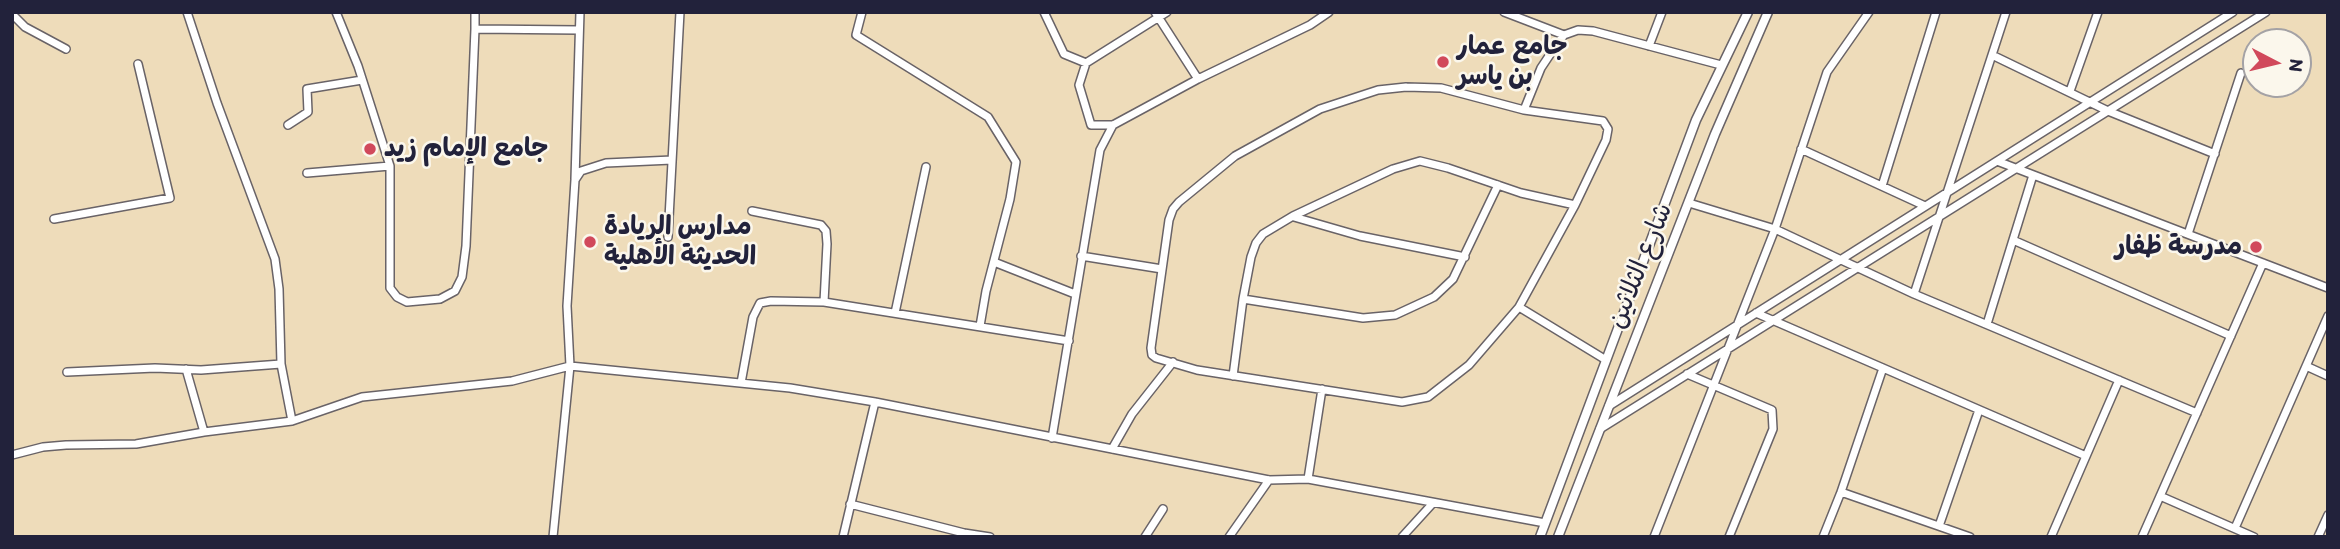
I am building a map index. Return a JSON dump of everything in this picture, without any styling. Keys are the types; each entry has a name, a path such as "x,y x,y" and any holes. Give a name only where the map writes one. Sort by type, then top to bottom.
{"street":[{"path":"187,12 217,103 275,259 279,289 281,364 292,421"},
{"path":"336,12 390,166 390,288 407,303 440,299 455,291 463,277 475,12"},
{"path":"553,537 570,366 568,306 580,12"},
{"path":"668,237 680,12"},
{"path":"862,12 856,35 988,117 1016,162 980,326"},
{"path":"1044,12 1064,54 1086,63"},
{"path":"1167,12 1157,15 1086,63 1079,85 1091,125 1113,125 1329,12"},
{"path":"1504,12 1564,35"},
{"path":"1649,46 1662,12"},
{"name":"شارع الثلاثين","path":"1540,537 1696,120 1748,12"},
{"name":"شارع الثلاثين","path":"1559,533 1689,202 1768,12"},
{"path":"1654,537 1775,229 1827,72 1869,12"},
{"path":"1882,186 1936,12"},
{"path":"1914,293 2006,12"},
{"path":"2070,91 2098,12"},
{"path":"1608,406 2233,12"},
{"path":"1599,429 2266,12"},
{"path":"12,14 25,27 66,49"},
{"path":"1157,15 1198,79"},
{"path":"475,29 579,30"},
{"path":"1524,110 1541,68 1564,35 1578,30 1593,31 1721,65"},
{"path":"1992,55 2108,111 2214,154"},
{"path":"54,219 170,198 138,64"},
{"path":"2188,234 2241,73"},
{"path":"288,125 308,111 307,89 362,80"},
{"path":"1406,87 1441,88 1524,110 1603,121 1608,129 1606,140 1575,205 1519,307 1469,365 1428,397 1402,402 1197,370 1152,355 1169,220 1173,209 1235,156 1320,109 1378,90 1406,87"},
{"path":"1052,438 1100,150 1113,125"},
{"path":"1801,149 1925,206"},
{"path":"575,180 581,171 606,163 672,160"},
{"path":"1997,161 2328,288"},
{"path":"1233,376 1243,299 1256,243 1263,234 1293,216 1393,169 1420,162 1448,167 1498,185 1575,205"},
{"path":"307,173 390,166"},
{"path":"895,313 926,167"},
{"path":"1987,324 2033,175"},
{"path":"1243,299 1363,318 1395,315 1434,297 1453,279 1498,185"},
{"path":"1689,202 1775,229 1914,293 2197,413"},
{"path":"752,211 821,225 826,231 824,302"},
{"path":"1293,216 1360,236 1465,257"},
{"path":"2013,240 2231,336"},
{"path":"1081,256 1162,269"},
{"path":"994,262 1075,294"},
{"path":"2142,537 2263,263"},
{"path":"741,383 752,317 760,303 771,301 824,302 1069,341"},
{"path":"1519,307 1606,360"},
{"path":"1756,313 2086,456"},
{"path":"2235,528 2328,316"},
{"path":"1112,449 1132,414 1172,362"},
{"path":"67,372 281,364"},
{"path":"12,455 43,447 136,444 292,421 362,397 512,381 570,366 790,388 875,402 1269,480 1308,479 1545,523 1559,533"},
{"path":"2306,366 2328,376"},
{"path":"1823,537 1883,368"},
{"path":"186,369 204,432"},
{"path":"1687,374 1772,410 1773,429 1732,536"},
{"path":"2051,537 2119,380"},
{"path":"1308,479 1322,389"},
{"path":"843,537 875,402"},
{"path":"1939,526 1979,410"},
{"path":"1229,537 1269,480"},
{"path":"1841,492 1970,537"},
{"path":"2160,496 2254,537"},
{"path":"1402,537 1433,503"},
{"path":"850,504 963,535 990,537"},
{"path":"1146,537 1163,509"},
{"path":"2318,537 2328,515"}],"place":[{"name":"جامع عمار بن ياسر","path":"1443,62"},
{"name":"جامع الإمام زيد","path":"370,149"},
{"name":"مدارس الريادة الحديثة الأهلية","path":"590,242"},
{"name":"مدرسة ظفار","path":"2256,247"}]}
